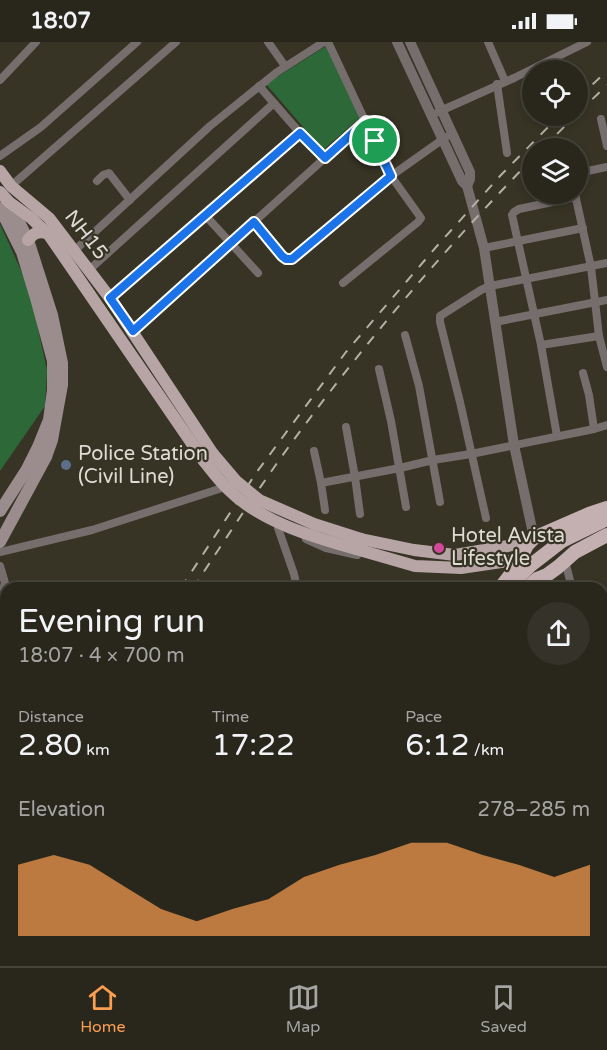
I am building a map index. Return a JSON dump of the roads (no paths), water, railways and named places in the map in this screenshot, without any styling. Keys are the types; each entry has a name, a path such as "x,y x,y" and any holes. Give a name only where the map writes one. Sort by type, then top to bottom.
{"highway":[{"path":"505,582 521,563 527,545 534,538 607,508"},
{"path":"513,582 562,541 607,519"},
{"path":"560,527 571,529 576,535 578,542 570,556"},
{"path":"522,582 566,547 607,527"},
{"path":"535,582 570,556 607,535"},
{"path":"521,563 531,582"}],"main road":[{"name":"NH15","path":"0,171 6,189 5,205 31,218 47,233 204,461 228,490 253,510 309,536 359,544"},
{"name":"NH15","path":"6,189 49,218 110,298 213,454 236,481 259,500 359,544"},
{"path":"0,542 46,457 52,440 62,385 62,363 51,315 28,240 5,205"},
{"path":"0,511 38,447 49,420 53,390 53,361 22,252 5,205"},
{"path":"28,240 34,233 47,233"},
{"path":"359,544 455,555 508,546 534,538"},
{"path":"359,544 415,566 461,568 508,561 521,563"}],"street":[{"path":"0,80 36,42"},
{"path":"0,156 41,127 137,42"},
{"path":"6,189 176,42"},
{"path":"268,42 285,66"},
{"path":"74,250 210,126 285,66 326,42 391,176 420,214 421,219 343,283"},
{"path":"397,42 437,112"},
{"path":"410,42 447,136 462,182 467,186 484,248 514,445 534,538"},
{"path":"488,42 501,83 507,153"},
{"path":"437,112 586,42"},
{"path":"259,86 325,158"},
{"path":"89,270 274,103"},
{"path":"601,119 606,140"},
{"path":"135,334 230,243 366,121"},
{"path":"110,298 300,133"},
{"path":"254,222 282,256 292,259 391,176 447,136"},
{"path":"588,172 607,167"},
{"path":"97,181 109,173 130,200"},
{"path":"543,204 514,212 512,217 541,345 557,436"},
{"path":"578,204 591,267 599,336 607,367"},
{"path":"205,215 258,273"},
{"path":"484,248 583,228"},
{"path":"486,519 440,319 442,314 490,286 607,263"},
{"path":"495,322 607,300"},
{"path":"405,334 421,396 440,502"},
{"path":"541,345 599,336"},
{"path":"379,369 406,507"},
{"path":"583,373 594,429"},
{"path":"321,483 607,425"},
{"path":"346,427 360,514"},
{"path":"314,451 325,510"},
{"path":"0,552 92,530 219,489"},
{"path":"296,582 278,528 326,548 408,570 473,572 482,565"},
{"path":"570,556 572,582"},
{"path":"0,566 5,582"}],"railway":[{"path":"588,89 607,71"},
{"path":"588,103 607,85"},
{"path":"185,582 256,473 346,352 437,246 549,126"},
{"path":"553,138 565,126"},
{"path":"197,582 275,466 358,356 442,256 522,170"}],"place":[{"name":"Police Station (Civil Line)","path":"66,465"},
{"name":"Hotel Avista Lifestyle","path":"439,548"}]}
